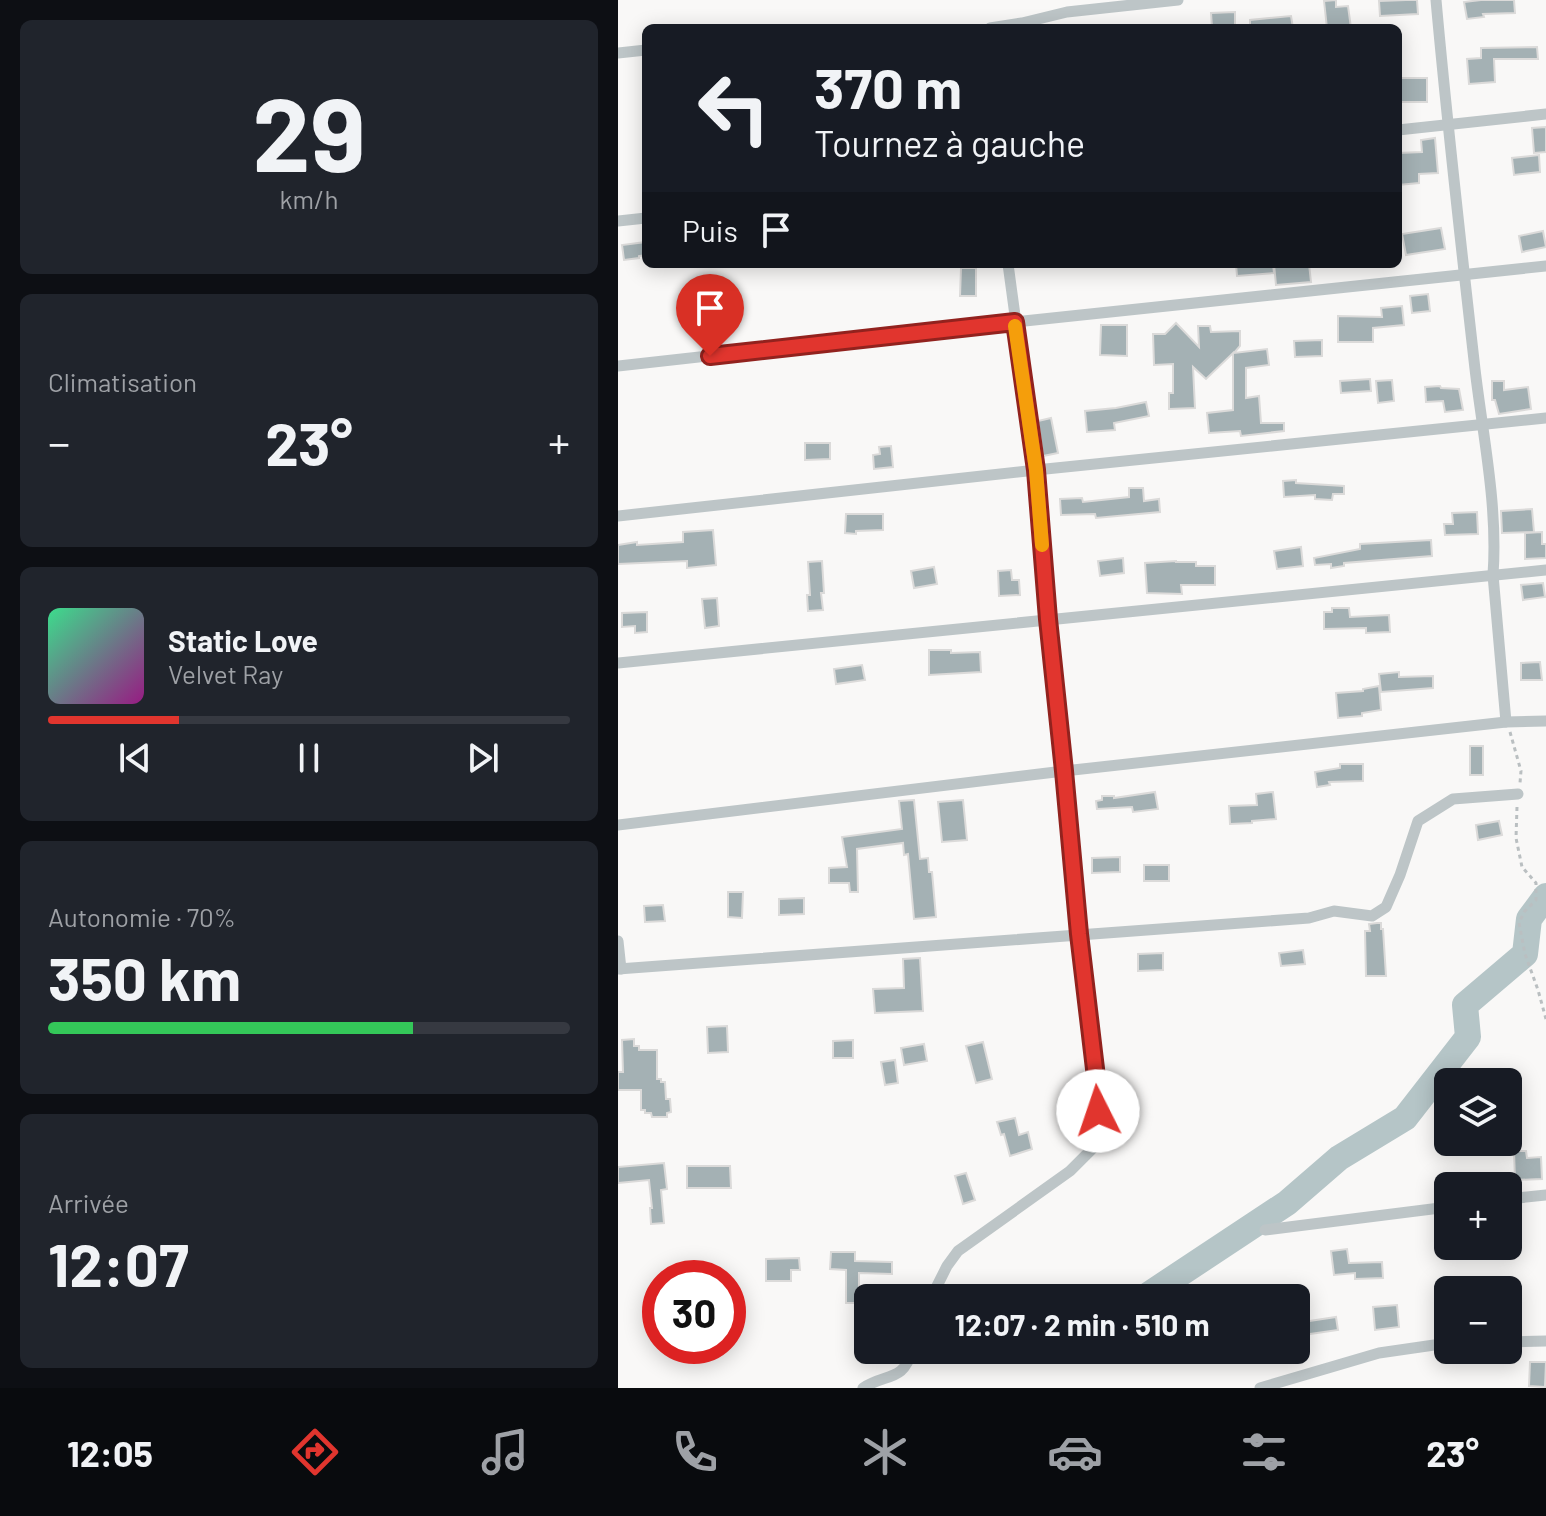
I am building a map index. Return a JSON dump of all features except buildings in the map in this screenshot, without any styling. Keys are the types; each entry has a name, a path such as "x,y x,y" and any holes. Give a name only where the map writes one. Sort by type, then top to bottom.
{"street":[{"path":"1016,24 1067,12 1178,0"},
{"path":"1436,0 1447,125 1491,486 1495,554 1493,575 1506,722"},
{"path":"1059,24 1067,12"},
{"path":"618,53 642,50"},
{"path":"1402,130 1546,114"},
{"path":"618,221 642,218"},
{"path":"618,366 1546,266"},
{"path":"938,1284 958,1251 1070,1171 1092,1149 1097,1128 1098,1094 1079,934 1036,470 1008,268"},
{"path":"618,516 1546,418"},
{"path":"618,663 1546,570"},
{"path":"618,825 1064,771 1506,722 1546,721"},
{"path":"618,941 619,969 1309,918 1334,911 1372,916 1386,907 1418,821 1453,799 1518,794"},
{"path":"1522,1198 1546,1195"},
{"path":"1265,1230 1434,1209"},
{"path":"1522,1342 1546,1341"},
{"path":"1260,1388 1379,1353 1434,1345"},
{"path":"863,1388 903,1372 907,1364"}],"path":[{"path":"1506,722 1521,771 1516,838 1522,867 1536,883 1536,900 1524,912 1519,923 1525,954 1546,1019"}],"waterway":[{"path":"1165,1284 1287,1203 1339,1158 1405,1118 1468,1037 1465,1005 1525,954 1529,919 1546,896"}],"slow traffic":[{"path":"1015,326 1036,470 1042,545"}],"route":[{"path":"710,356 1015,322 1036,470 1048,619 1098,1111"}]}
